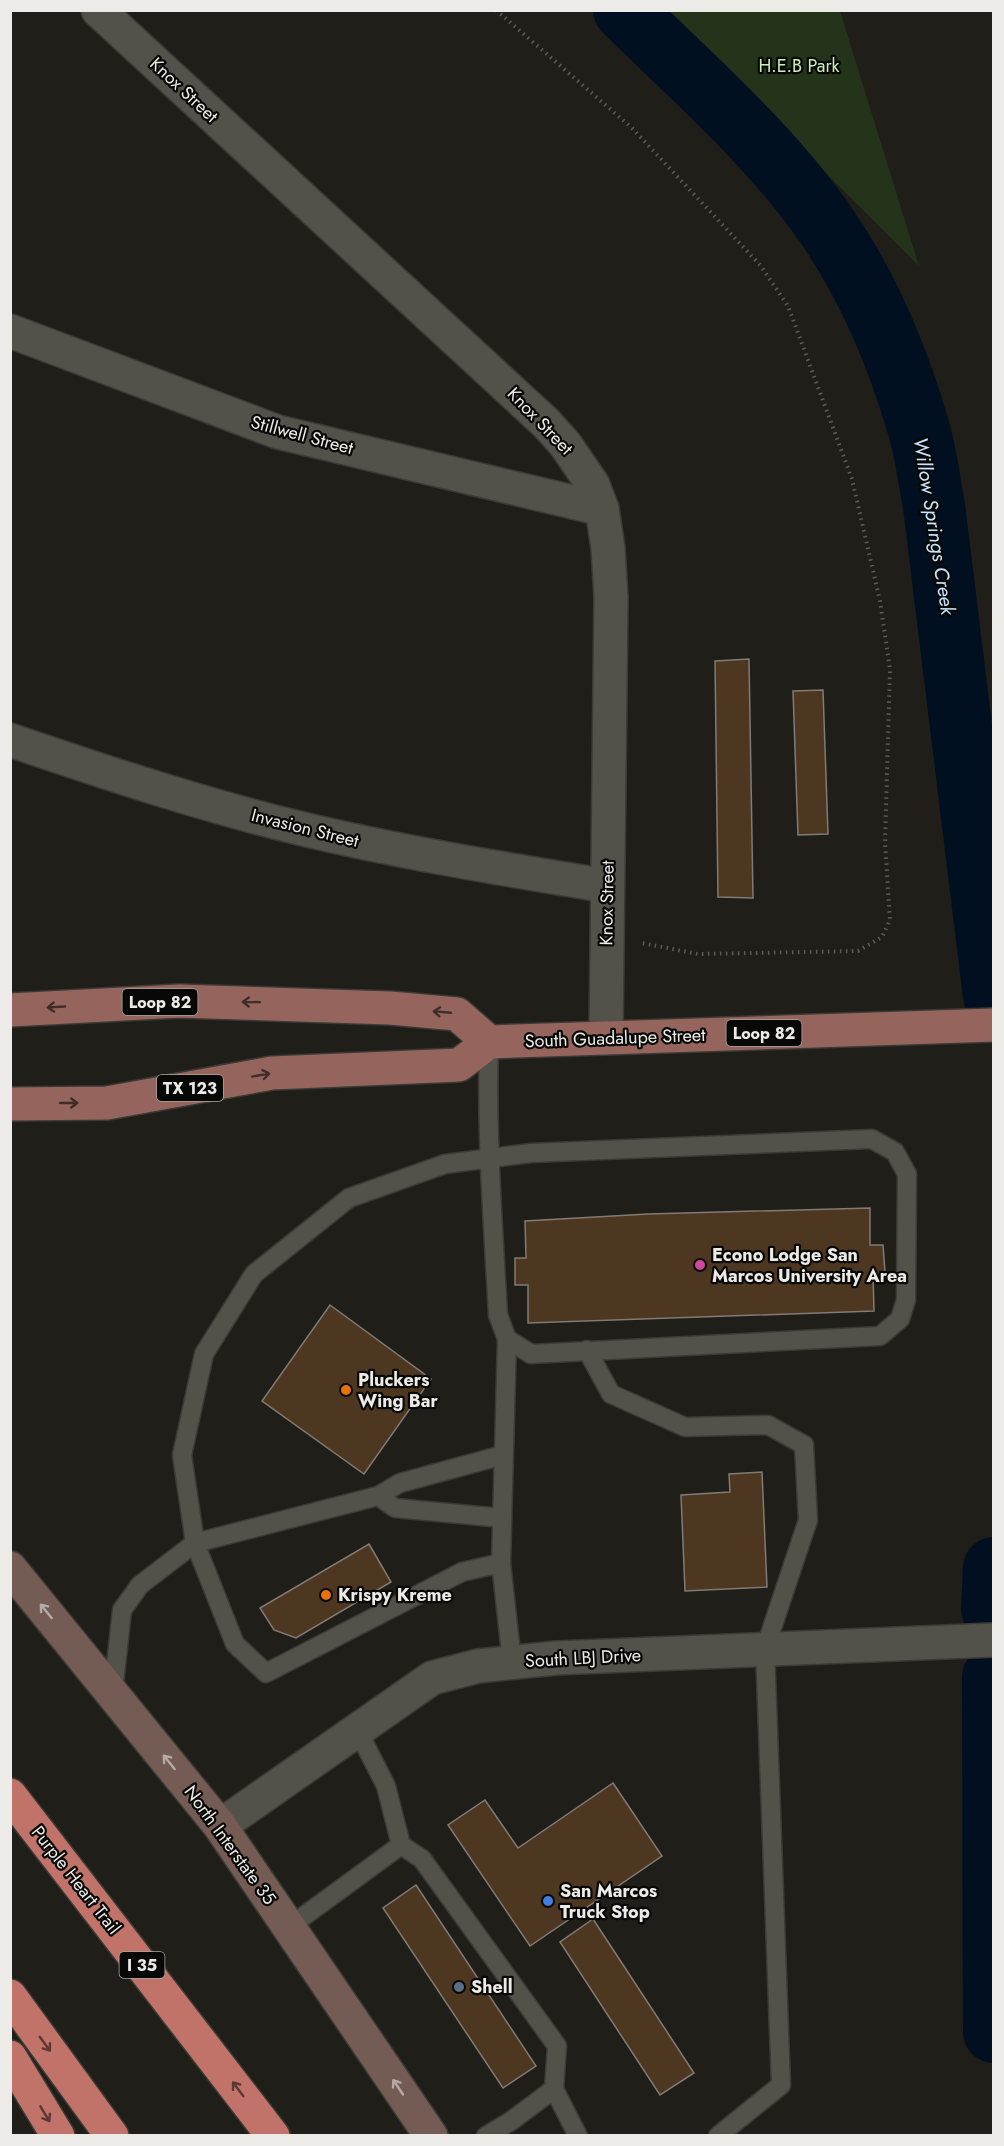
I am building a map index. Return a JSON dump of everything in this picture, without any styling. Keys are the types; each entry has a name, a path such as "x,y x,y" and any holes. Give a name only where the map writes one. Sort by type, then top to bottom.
{"highway":[{"name":"Purple Heart Trail","path":"10,1795 273,2136"},
{"path":"10,1996 112,2136"},
{"path":"10,2057 58,2136"}],"main road":[{"name":"Loop 82","path":"10,1010 180,1001 390,1008 457,1014 489,1042"},
{"name":"South Guadalupe Street","path":"489,1042 993,1025"},
{"name":"TX 123","path":"10,1104 107,1103 272,1073 459,1065 489,1042"},
{"name":"North Interstate 35","path":"10,1568 220,1826 431,2136"}],"street":[{"name":"Knox Street","path":"98,10 546,423 581,466 602,509 611,597 606,1038"},
{"name":"Stillwell Street","path":"10,331 278,432 602,509"},
{"name":"Invasion Street","path":"10,740 150,788 302,829 441,858 607,886"},
{"name":"South LBJ Drive","path":"220,1826 432,1678 478,1666 512,1662 765,1649 993,1640"}],"lane":[{"path":"489,1042 489,1158 498,1315 507,1339 501,1563 512,1662"},
{"path":"501,1563 462,1572 266,1673 235,1644 195,1544 182,1455 204,1354 254,1274 349,1198 445,1164 531,1153 872,1139 895,1152 907,1174 906,1300 900,1319 880,1336 531,1354 507,1339"},
{"path":"587,1350 611,1395 685,1427 768,1425 804,1445 808,1520 765,1649 781,2085 718,2136"},
{"path":"112,1692 122,1610 140,1585 195,1544 378,1496 400,1482 503,1455"},
{"path":"378,1496 395,1509 502,1518"},
{"path":"358,1731 386,1786 401,1845 422,1859 557,2046 554,2089 578,2136"},
{"path":"289,1927 401,1845"},
{"path":"486,2136 511,2121 554,2089"}],"path":[{"path":"496,10 632,128 760,265 788,306 852,479 880,602 890,669 885,842 890,920 882,938 858,951 698,954 607,939"}],"green space":[{"name":"H.E.B Park","path":"664,11 840,11 919,266"}],"building":[{"path":"749,659 753,898 718,897 715,661"},
{"path":"823,690 828,834 798,835 793,691"},
{"name":"Econo Lodge San Marcos University Area","path":"870,1208 870,1245 883,1245 885,1272 873,1274 874,1311 528,1323 528,1285 515,1285 515,1258 526,1258 525,1221 648,1214"},
{"name":"Pluckers Wing Bar","path":"330,1305 431,1379 364,1474 262,1401"},
{"path":"762,1472 767,1587 685,1591 681,1495 730,1492 729,1474"},
{"name":"Krispy Kreme","path":"369,1544 391,1582 296,1638 274,1630 260,1608"},
{"name":"San Marcos Truck Stop","path":"613,1783 662,1856 530,1946 448,1825 485,1800 518,1848"},
{"name":"Shell","path":"416,1885 536,2066 503,2088 383,1908"},
{"path":"593,1919 694,2073 660,2095 560,1942"}],"waterway":[{"name":"Willow Springs Creek","path":"624,10 733,116 784,171 808,201 830,231 857,276 892,350 921,436 934,506 994,996"},
{"name":"Willow Springs Creek","path":"992,1609 994,1568"},
{"name":"Willow Springs Creek","path":"993,1677 994,2032"}],"place":[{"name":"Econo Lodge San Marcos University Area","path":"700,1265"},
{"name":"Pluckers Wing Bar","path":"346,1390"},
{"name":"Krispy Kreme","path":"326,1595"},
{"name":"San Marcos Truck Stop","path":"548,1901"},
{"name":"Shell","path":"459,1987"}]}
